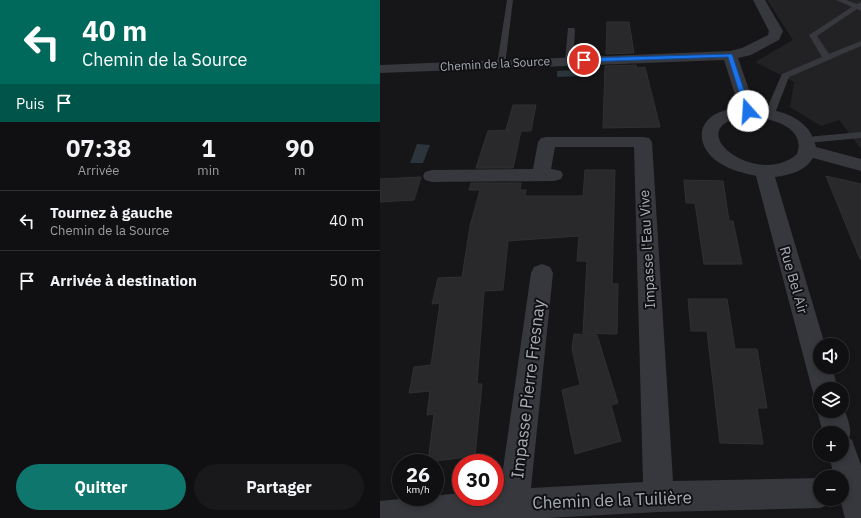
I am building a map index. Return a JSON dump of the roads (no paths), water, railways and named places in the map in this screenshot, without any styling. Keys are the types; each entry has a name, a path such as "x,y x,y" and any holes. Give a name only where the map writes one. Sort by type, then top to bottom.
{"street":[{"name":"Chemin de la Source","path":"380,69 730,55 746,52 774,37 776,31 759,0"},
{"path":"730,55 748,111"},
{"path":"748,111 770,113 787,120 800,129 807,146 803,160 793,166 780,170 764,171 748,169 734,164 722,157 714,148 710,139 711,128 719,119 732,113 748,111"},
{"name":"Impasse l'Eau Vive","path":"432,176 547,175 547,142 643,142 659,498"},
{"path":"807,146 861,165"},
{"name":"Rue Bel Air","path":"764,171 823,382"},
{"name":"Impasse Pierre Fresnay","path":"514,504 542,273"},
{"path":"844,462 852,501"},
{"name":"Chemin de la Tuilière","path":"380,517 514,504 813,493"}],"lane":[{"path":"501,64 510,0"},
{"path":"839,0 860,6"},
{"path":"827,58 814,35 860,6"},
{"path":"569,61 571,30"},
{"path":"770,113 785,76 861,43"},
{"path":"807,146 861,134"}]}
